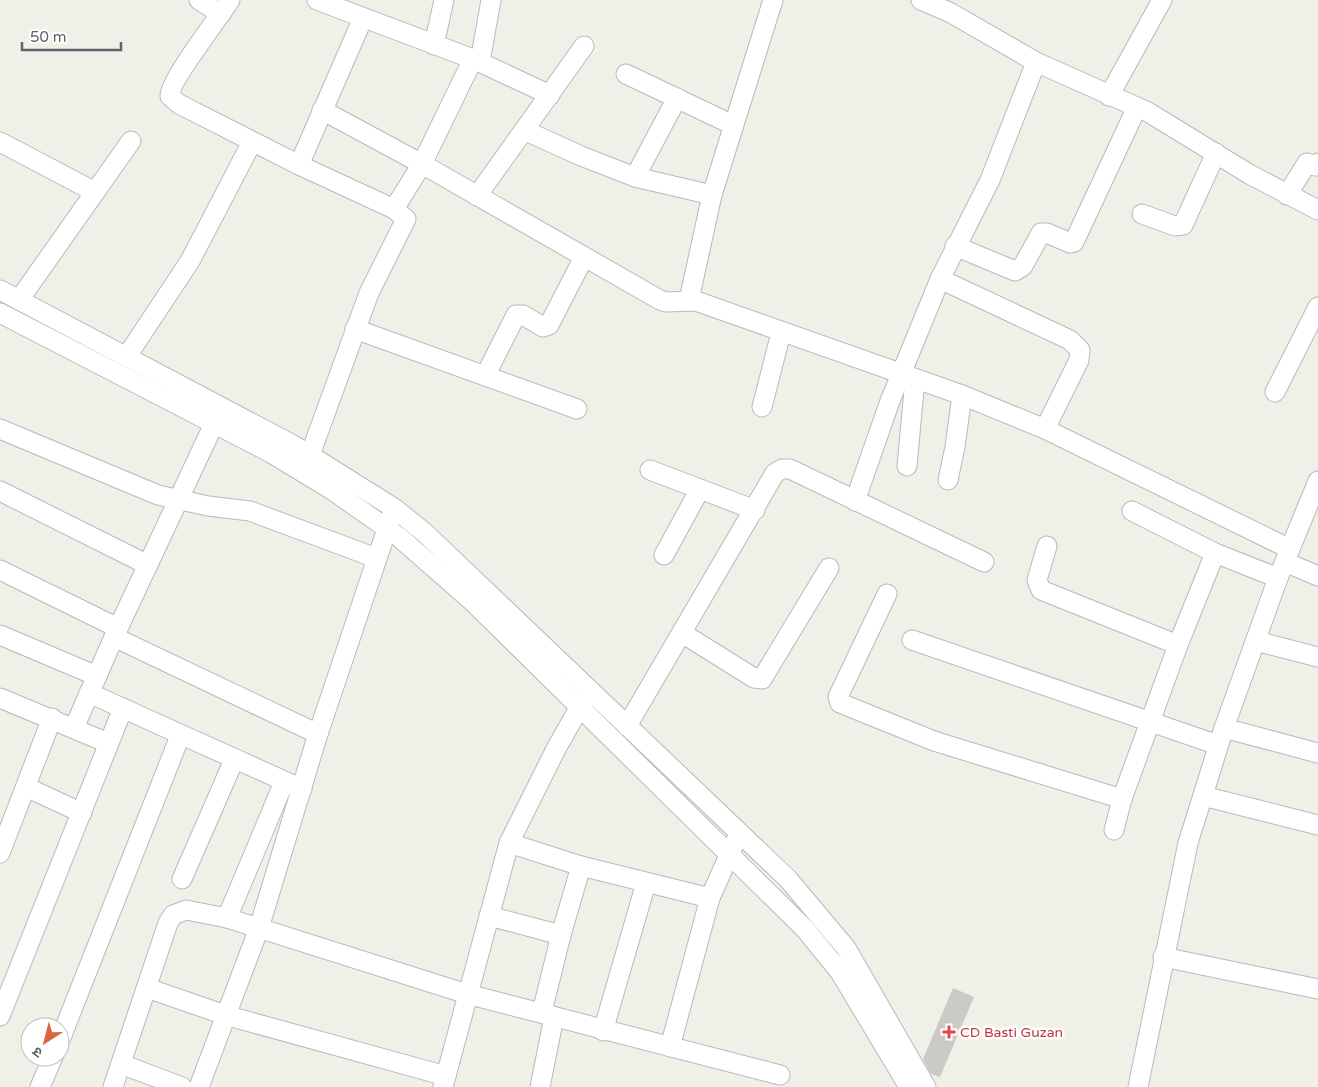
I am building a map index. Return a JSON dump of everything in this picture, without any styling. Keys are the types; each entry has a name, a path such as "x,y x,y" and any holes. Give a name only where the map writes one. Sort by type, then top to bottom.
{"street":[{"path":"199,0 226,7 186,63 170,93 179,104 252,142 404,215 405,223 369,293 354,329 310,455"},
{"path":"434,45 444,0"},
{"path":"394,209 422,164 476,60 490,0"},
{"path":"689,300 712,196 773,0"},
{"path":"921,0 955,7 1036,62 1137,107 1318,210"},
{"path":"1109,96 1162,0"},
{"path":"327,2 363,18 476,60 550,95"},
{"path":"299,164 363,18"},
{"path":"478,196 526,131 584,46"},
{"path":"855,501 908,376 940,279 990,180 1036,62"},
{"path":"626,74 733,125"},
{"path":"635,177 676,98"},
{"path":"955,246 1015,271 1024,266 1041,232 1070,244 1074,242 1137,107"},
{"path":"322,110 422,164 660,300 666,302 689,300 962,395 1045,429 1284,563 1318,576"},
{"path":"526,131 581,156 635,177 712,196"},
{"path":"20,300 130,141"},
{"path":"0,142 95,192"},
{"path":"127,356 190,261 252,142"},
{"path":"1142,214 1175,226 1183,224 1216,153"},
{"path":"1288,194 1307,163 1315,166 1318,163"},
{"path":"485,376 516,316 523,315 542,327 549,325 584,257"},
{"path":"940,279 1070,340 1080,350 1079,360 1045,429"},
{"path":"0,290 127,356 219,414 271,452 324,485 399,537 472,601 730,852 825,951 840,972 908,1087"},
{"path":"1275,392 1318,308"},
{"path":"0,313 310,455 394,508 439,546 788,879 846,948 926,1087"},
{"path":"354,329 577,409"},
{"path":"762,407 781,333"},
{"path":"907,466 908,376"},
{"path":"948,480 962,395"},
{"path":"74,728 116,632 219,414"},
{"path":"0,429 158,496 179,501 250,511 376,558"},
{"path":"627,726 775,473 785,468 984,562"},
{"path":"650,470 755,510"},
{"path":"1138,1087 1163,957 1188,843 1221,736 1284,563 1318,481"},
{"path":"664,555 700,489"},
{"path":"0,492 148,565"},
{"path":"199,1087 225,1015 260,928 318,734 394,508"},
{"path":"1132,511 1215,554 1284,563"},
{"path":"1047,546 1037,580 1041,590 1178,645"},
{"path":"1114,830 1122,799 1178,645 1215,554"},
{"path":"682,633 754,678 762,679 829,568"},
{"path":"0,570 116,632 318,734"},
{"path":"887,594 838,697 840,703 934,741 1122,799"},
{"path":"0,635 97,676"},
{"path":"912,640 1150,723 1318,753"},
{"path":"1256,641 1318,656"},
{"path":"146,988 225,1015 445,1082 467,994 509,843 579,707 590,691"},
{"path":"89,693 180,736 302,789"},
{"path":"0,698 52,718 108,743"},
{"path":"0,1016 82,813 108,743 124,708"},
{"path":"0,853 52,718"},
{"path":"69,1017 180,736"},
{"path":"182,879 234,760"},
{"path":"228,918 284,782"},
{"path":"26,787 82,813"},
{"path":"1203,796 1318,825"},
{"path":"670,1047 710,898 739,832"},
{"path":"509,843 582,866 710,898"},
{"path":"540,1087 548,1015 561,935 582,866"},
{"path":"603,1031 646,883"},
{"path":"113,1087 168,924 173,916 186,910 228,918 467,994 603,1031 780,1075"},
{"path":"489,916 561,935"},
{"path":"1163,957 1318,989"},
{"path":"121,1064 182,1087"},
{"path":"40,1087 49,1067"}],"building":[{"path":"953,988 974,997 940,1077 931,1074 923,1059"}],"place":[{"name":"CD Basti Guzan","path":"949,1032"}]}
